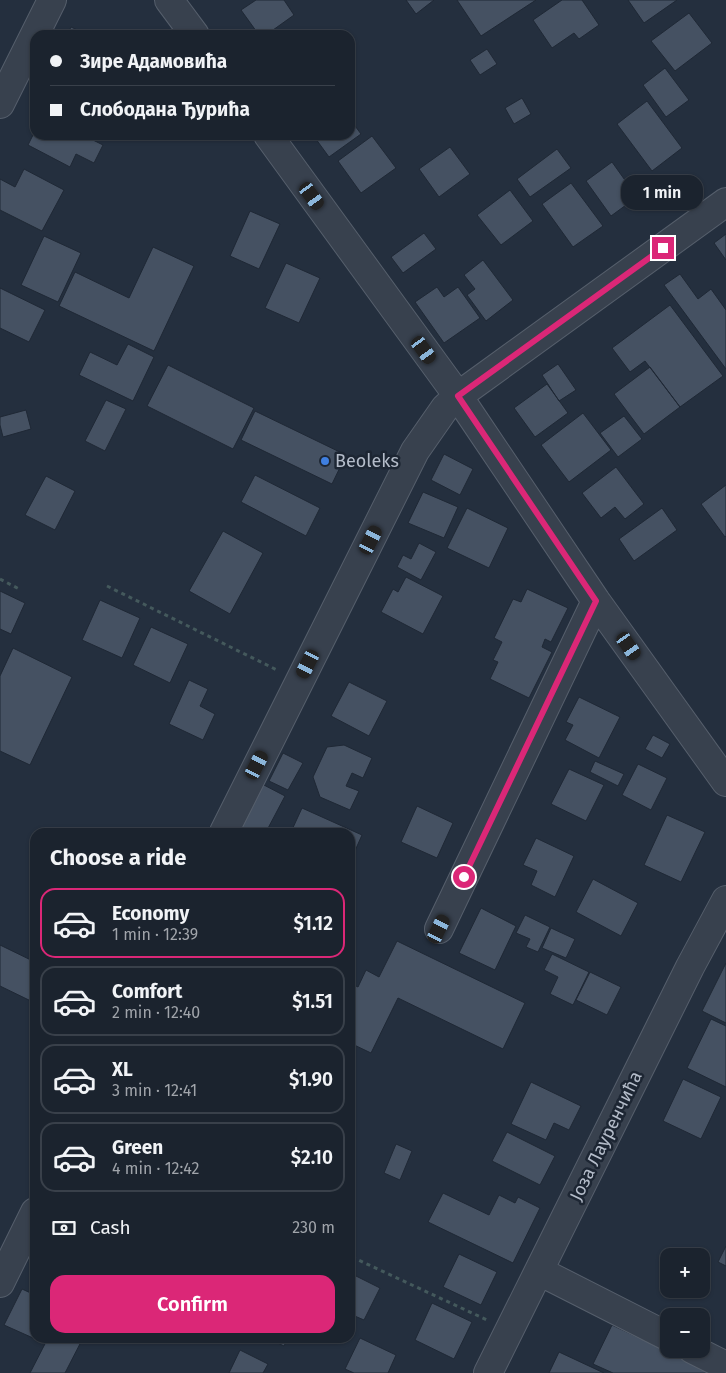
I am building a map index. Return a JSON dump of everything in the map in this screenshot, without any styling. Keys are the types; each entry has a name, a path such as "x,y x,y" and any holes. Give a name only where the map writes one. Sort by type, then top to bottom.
{"street":[{"path":"37,30 52,0"},
{"path":"169,0 191,30"},
{"path":"0,104 30,44"},
{"path":"272,140 458,396 596,601 726,782"},
{"path":"226,828 415,451 445,408 458,396 726,202"},
{"path":"439,929 596,601"},
{"name":"Јоза Лауренчића","path":"488,1373 690,967 726,900"},
{"path":"0,1283 30,1222"},
{"path":"539,1271 660,1332"},
{"path":"710,1358 726,1366"}],"path":[{"path":"0,579 21,590"},
{"path":"107,586 299,681"},
{"path":"355,1258 509,1330"}],"building":[{"path":"256,0 284,0 294,15 273,30 255,30 241,10"},
{"path":"406,0 434,0 416,14"},
{"path":"457,0 536,0 481,36"},
{"path":"562,0 582,0 599,25 579,39 574,33 552,48 533,20"},
{"path":"628,0 677,0 644,23"},
{"path":"689,13 712,43 675,71 651,41"},
{"path":"487,49 497,64 480,75 470,60"},
{"path":"665,68 689,100 666,117 643,85"},
{"path":"522,98 531,114 514,124 505,108"},
{"path":"647,101 682,148 652,171 617,124"},
{"path":"355,126 361,134 355,138"},
{"path":"372,136 396,168 361,193 338,161"},
{"path":"30,140 93,140 103,145 94,163 76,154 70,167 28,145"},
{"path":"317,140 353,140 329,157"},
{"path":"450,147 470,174 439,197 419,169"},
{"path":"557,149 571,168 530,197 517,179"},
{"path":"612,162 637,197 611,216 586,181"},
{"path":"24,169 64,190 42,231 0,210 0,179 15,187"},
{"path":"571,183 603,226 573,247 542,204"},
{"path":"510,190 533,221 501,245 477,215"},
{"path":"250,211 280,224 259,269 230,256"},
{"path":"424,233 436,249 403,273 391,257"},
{"path":"726,234 726,260 714,243"},
{"path":"44,236 81,253 58,302 21,285"},
{"path":"153,247 194,266 154,351 59,306 75,272 129,298"},
{"path":"483,260 513,300 486,321 467,295 475,289 464,275"},
{"path":"286,263 320,278 299,323 265,308"},
{"path":"680,274 698,299 711,289 726,310 726,369 664,285"},
{"path":"437,287 444,297 458,287 480,318 444,343 415,302"},
{"path":"0,288 45,310 29,342 0,328"},
{"path":"670,305 723,376 680,407 645,361 630,372 612,348"},
{"path":"128,344 154,357 133,401 79,375 90,352 117,365"},
{"path":"558,364 576,390 559,401 542,375"},
{"path":"168,365 254,408 233,449 147,406"},
{"path":"650,367 680,407 644,434 614,394"},
{"path":"547,384 568,413 535,437 514,408"},
{"path":"106,400 126,409 105,451 85,441"},
{"path":"26,410 31,429 3,437 0,417"},
{"path":"255,411 346,455 332,484 241,440"},
{"path":"583,413 611,450 569,482 541,445"},
{"path":"624,416 642,439 618,457 600,433"},
{"path":"444,454 473,469 460,495 431,480"},
{"path":"616,467 644,504 625,519 615,507 601,518 582,493"},
{"path":"255,475 320,508 306,536 241,502"},
{"path":"46,476 75,491 55,530 25,515"},
{"path":"726,485 726,536 725,537 701,504"},
{"path":"423,492 458,507 444,538 408,523"},
{"path":"467,508 508,528 489,568 447,548"},
{"path":"662,508 677,530 634,561 619,539"},
{"path":"223,531 263,553 230,614 189,591"},
{"path":"419,543 436,552 421,580 397,567 403,555 411,559"},
{"path":"406,577 443,596 423,634 381,612 393,589 398,592"},
{"path":"527,589 568,608 551,642 545,639 542,647 552,652 529,698 490,679 498,662 493,660 502,642 494,638 513,599 521,602"},
{"path":"0,591 25,603 11,634 0,629"},
{"path":"100,600 140,618 122,658 82,640"},
{"path":"151,627 188,644 170,683 133,665"},
{"path":"13,648 72,677 30,765 0,751 0,676"},
{"path":"189,680 208,689 200,706 215,714 203,740 169,724"},
{"path":"349,682 387,701 369,736 331,716"},
{"path":"579,697 620,717 599,758 565,740 573,725 566,722"},
{"path":"653,735 670,744 662,758 645,749"},
{"path":"344,745 372,758 363,778 352,773 346,786 359,791 350,810 320,797 313,777 327,747"},
{"path":"283,753 303,763 288,790 269,781"},
{"path":"595,761 624,774 618,786 590,772"},
{"path":"638,764 667,778 651,810 622,795"},
{"path":"569,769 604,785 586,821 551,804"},
{"path":"262,784 285,796 268,828 239,828"},
{"path":"417,806 453,823 437,858 401,842"},
{"path":"302,808 346,828 293,828"},
{"path":"667,815 705,832 681,882 644,865"},
{"path":"355,832 362,835 355,851"},
{"path":"536,838 574,856 555,897 531,885 537,871 523,865"},
{"path":"593,879 638,903 621,936 576,912"},
{"path":"481,908 516,926 495,970 459,953"},
{"path":"525,915 550,927 538,952 526,947 530,939 516,933"},
{"path":"551,928 575,939 566,958 542,948"},
{"path":"397,941 525,1003 503,1049 398,998 371,1053 355,1045 355,986 358,987 366,970 379,977"},
{"path":"0,945 30,960 30,1001 0,986"},
{"path":"552,954 589,972 573,1005 550,994 558,977 544,970"},
{"path":"726,963 726,1023 702,1011"},
{"path":"590,972 621,987 607,1015 576,1000"},
{"path":"711,1019 726,1026 726,1087 687,1068"},
{"path":"683,1079 721,1097 701,1139 663,1121"},
{"path":"531,1082 581,1106 569,1130 554,1123 546,1140 511,1124"},
{"path":"507,1132 555,1156 540,1185 492,1161"},
{"path":"396,1144 412,1151 400,1180 384,1173"},
{"path":"443,1193 489,1215 499,1195 515,1203 518,1197 540,1208 513,1263 428,1222"},
{"path":"726,1246 726,1266 718,1262"},
{"path":"459,1254 497,1272 481,1305 443,1287"},
{"path":"355,1276 380,1288 364,1320 355,1316"},
{"path":"22,1289 30,1293 30,1337 4,1325"},
{"path":"432,1303 472,1322 454,1359 415,1340"},
{"path":"612,1325 660,1348 660,1358 681,1358 713,1373 613,1373 593,1364"},
{"path":"360,1338 396,1355 388,1373 354,1373 345,1369"},
{"path":"45,1343 80,1343 65,1373 30,1373"},
{"path":"240,1350 268,1364 263,1373 229,1373"},
{"path":"559,1352 604,1373 549,1373"}],"place":[{"name":"Beoleks","path":"325,461"}],"route":[{"path":"464,877 596,601 458,396 663,248"}]}
